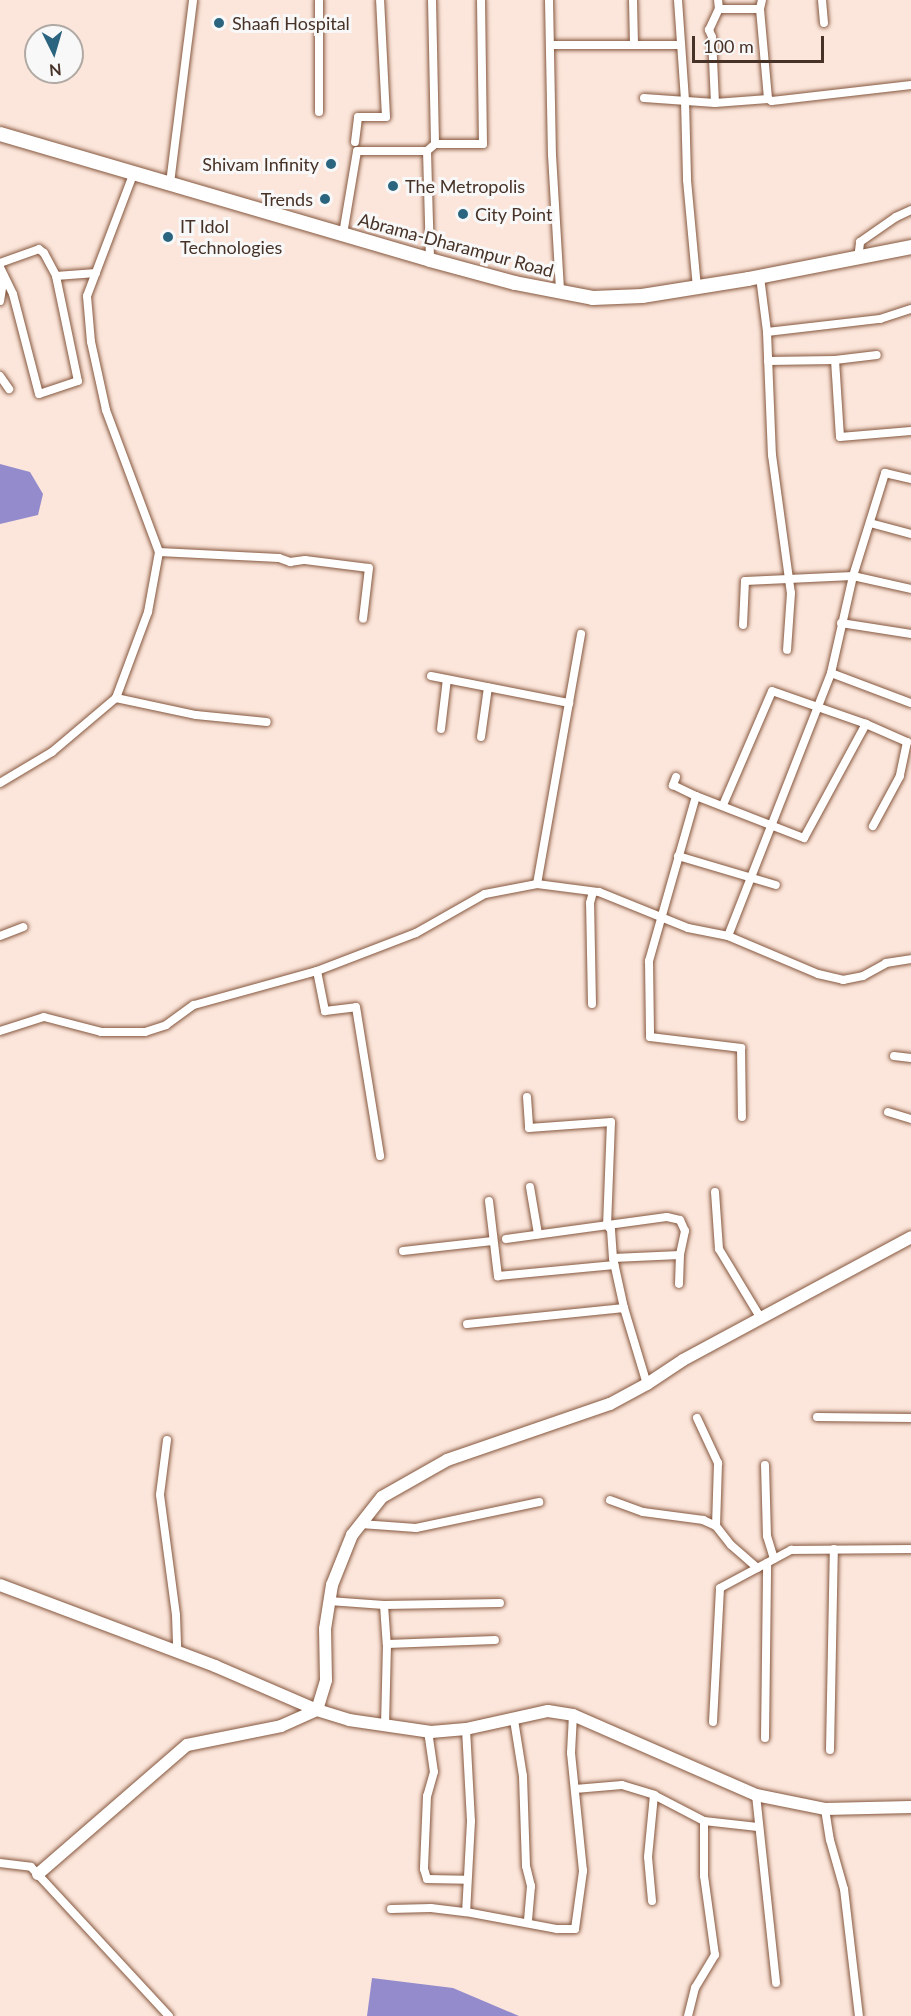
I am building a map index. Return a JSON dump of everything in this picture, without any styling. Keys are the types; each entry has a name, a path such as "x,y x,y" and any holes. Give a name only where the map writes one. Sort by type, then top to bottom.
{"main road":[{"name":"Abrama-Dharampur Road","path":"0,134 429,260 515,283 593,298 642,296 760,277 911,247"}],"street":[{"path":"170,183 193,0"},
{"path":"319,0 319,112"},
{"path":"355,142 358,117 386,117 380,0"},
{"path":"432,0 435,144"},
{"path":"343,234 357,151 427,151 435,144 483,144 481,0"},
{"path":"549,0 552,155 560,291"},
{"path":"633,0 634,43"},
{"path":"678,0 679,45 685,101 687,180 697,287"},
{"path":"822,0 824,23"},
{"path":"715,103 712,37 709,30 718,5 761,4 768,99"},
{"path":"551,45 634,43 679,45"},
{"path":"644,98 715,103 768,99 772,101 911,85"},
{"path":"427,151 429,260"},
{"path":"0,783 52,752 116,698 148,612 159,552 106,410 91,342 87,296 134,172"},
{"path":"858,259 860,242 896,217 911,210"},
{"path":"39,249 56,276 78,381 39,394 13,294 1,269 39,249"},
{"path":"0,301 1,269"},
{"path":"56,276 96,273"},
{"path":"760,277 768,332 772,455 791,593 787,650"},
{"path":"768,332 880,319 911,309"},
{"path":"768,361 835,360 877,356"},
{"path":"835,360 840,437 911,431"},
{"path":"0,376 9,389"},
{"path":"728,936 754,877 816,707 831,673 841,623 885,473 911,479"},
{"path":"870,523 911,534"},
{"path":"159,552 279,558 290,562 305,561 369,568 363,620"},
{"path":"743,625 745,581 854,576 911,589"},
{"path":"841,623 911,634"},
{"path":"537,884 581,634"},
{"path":"831,673 911,703"},
{"path":"430,676 569,703"},
{"path":"441,729 447,679"},
{"path":"481,737 488,687"},
{"path":"723,805 772,691 866,724 906,742 900,776 873,826"},
{"path":"116,698 196,715 267,722"},
{"path":"676,777 673,785 696,796 804,838 866,724"},
{"path":"696,796 649,960 650,1037 741,1048 742,1118"},
{"path":"678,856 776,885"},
{"path":"0,1030 44,1017 101,1032 145,1032 166,1025 194,1005 317,971 416,933 485,894 537,884 599,892 688,928 728,936 818,974 843,980 863,976 886,963 911,959"},
{"path":"592,1004 590,903 593,892"},
{"path":"0,936 23,927"},
{"path":"317,971 325,1011 356,1007 380,1156"},
{"path":"894,1056 911,1058"},
{"path":"527,1097 529,1128 611,1122 607,1225 611,1230 614,1262 624,1308 647,1384"},
{"path":"888,1112 911,1119"},
{"path":"530,1186 538,1234"},
{"path":"715,1191 719,1249 760,1317"},
{"path":"489,1202 498,1276 680,1255"},
{"path":"506,1239 667,1218 680,1220 686,1231 680,1255 679,1284"},
{"path":"38,1874 187,1745 280,1726 317,1710 326,1680 325,1629 332,1585 352,1534 382,1497 447,1460 610,1404 760,1317 911,1237"},
{"path":"403,1251 492,1241"},
{"path":"467,1324 624,1308"},
{"path":"817,1417 911,1418"},
{"path":"697,1418 718,1463 716,1526"},
{"path":"167,1440 160,1495 176,1615 177,1652"},
{"path":"765,1464 767,1536 771,1561 765,1738"},
{"path":"610,1500 643,1512 702,1520 716,1526 731,1545 757,1568"},
{"path":"361,1524 416,1528 539,1502"},
{"path":"830,1750 834,1549"},
{"path":"713,1722 720,1588 791,1550 911,1549"},
{"path":"0,1585 177,1652 317,1710 349,1720 428,1731 466,1729 548,1711 573,1715 756,1795 825,1809 911,1807"},
{"path":"329,1601 384,1605 500,1603"},
{"path":"384,1605 387,1644 385,1725"},
{"path":"387,1644 495,1640"},
{"path":"391,1909 431,1908 466,1912 557,1929 571,1930 577,1927 583,1871 571,1753 573,1715"},
{"path":"513,1720 523,1776 526,1866 531,1886 528,1923"},
{"path":"466,1729 471,1821 466,1912"},
{"path":"428,1731 434,1772 427,1796 424,1869 427,1879 466,1880"},
{"path":"575,1789 622,1785 654,1795 704,1821 758,1827"},
{"path":"652,1901 648,1857 654,1795"},
{"path":"756,1795 776,1983"},
{"path":"825,1809 830,1840 844,1889 860,2016"},
{"path":"688,2016 695,1988 715,1955 705,1876 704,1821"},
{"path":"0,1863 31,1866 169,2016"}],"shaded area":[{"path":"0,464 30,472 43,494 38,515 0,524"},
{"path":"372,1978 453,1988 519,2016 367,2016"}],"place":[{"name":"Shaafi Hospital","path":"219,23"},
{"name":"Shivam Infinity","path":"331,164"},
{"name":"The Metropolis","path":"393,186"},
{"name":"Trends","path":"325,199"},
{"name":"City Point","path":"463,214"},
{"name":"IT Idol Technologies","path":"168,237"}]}
